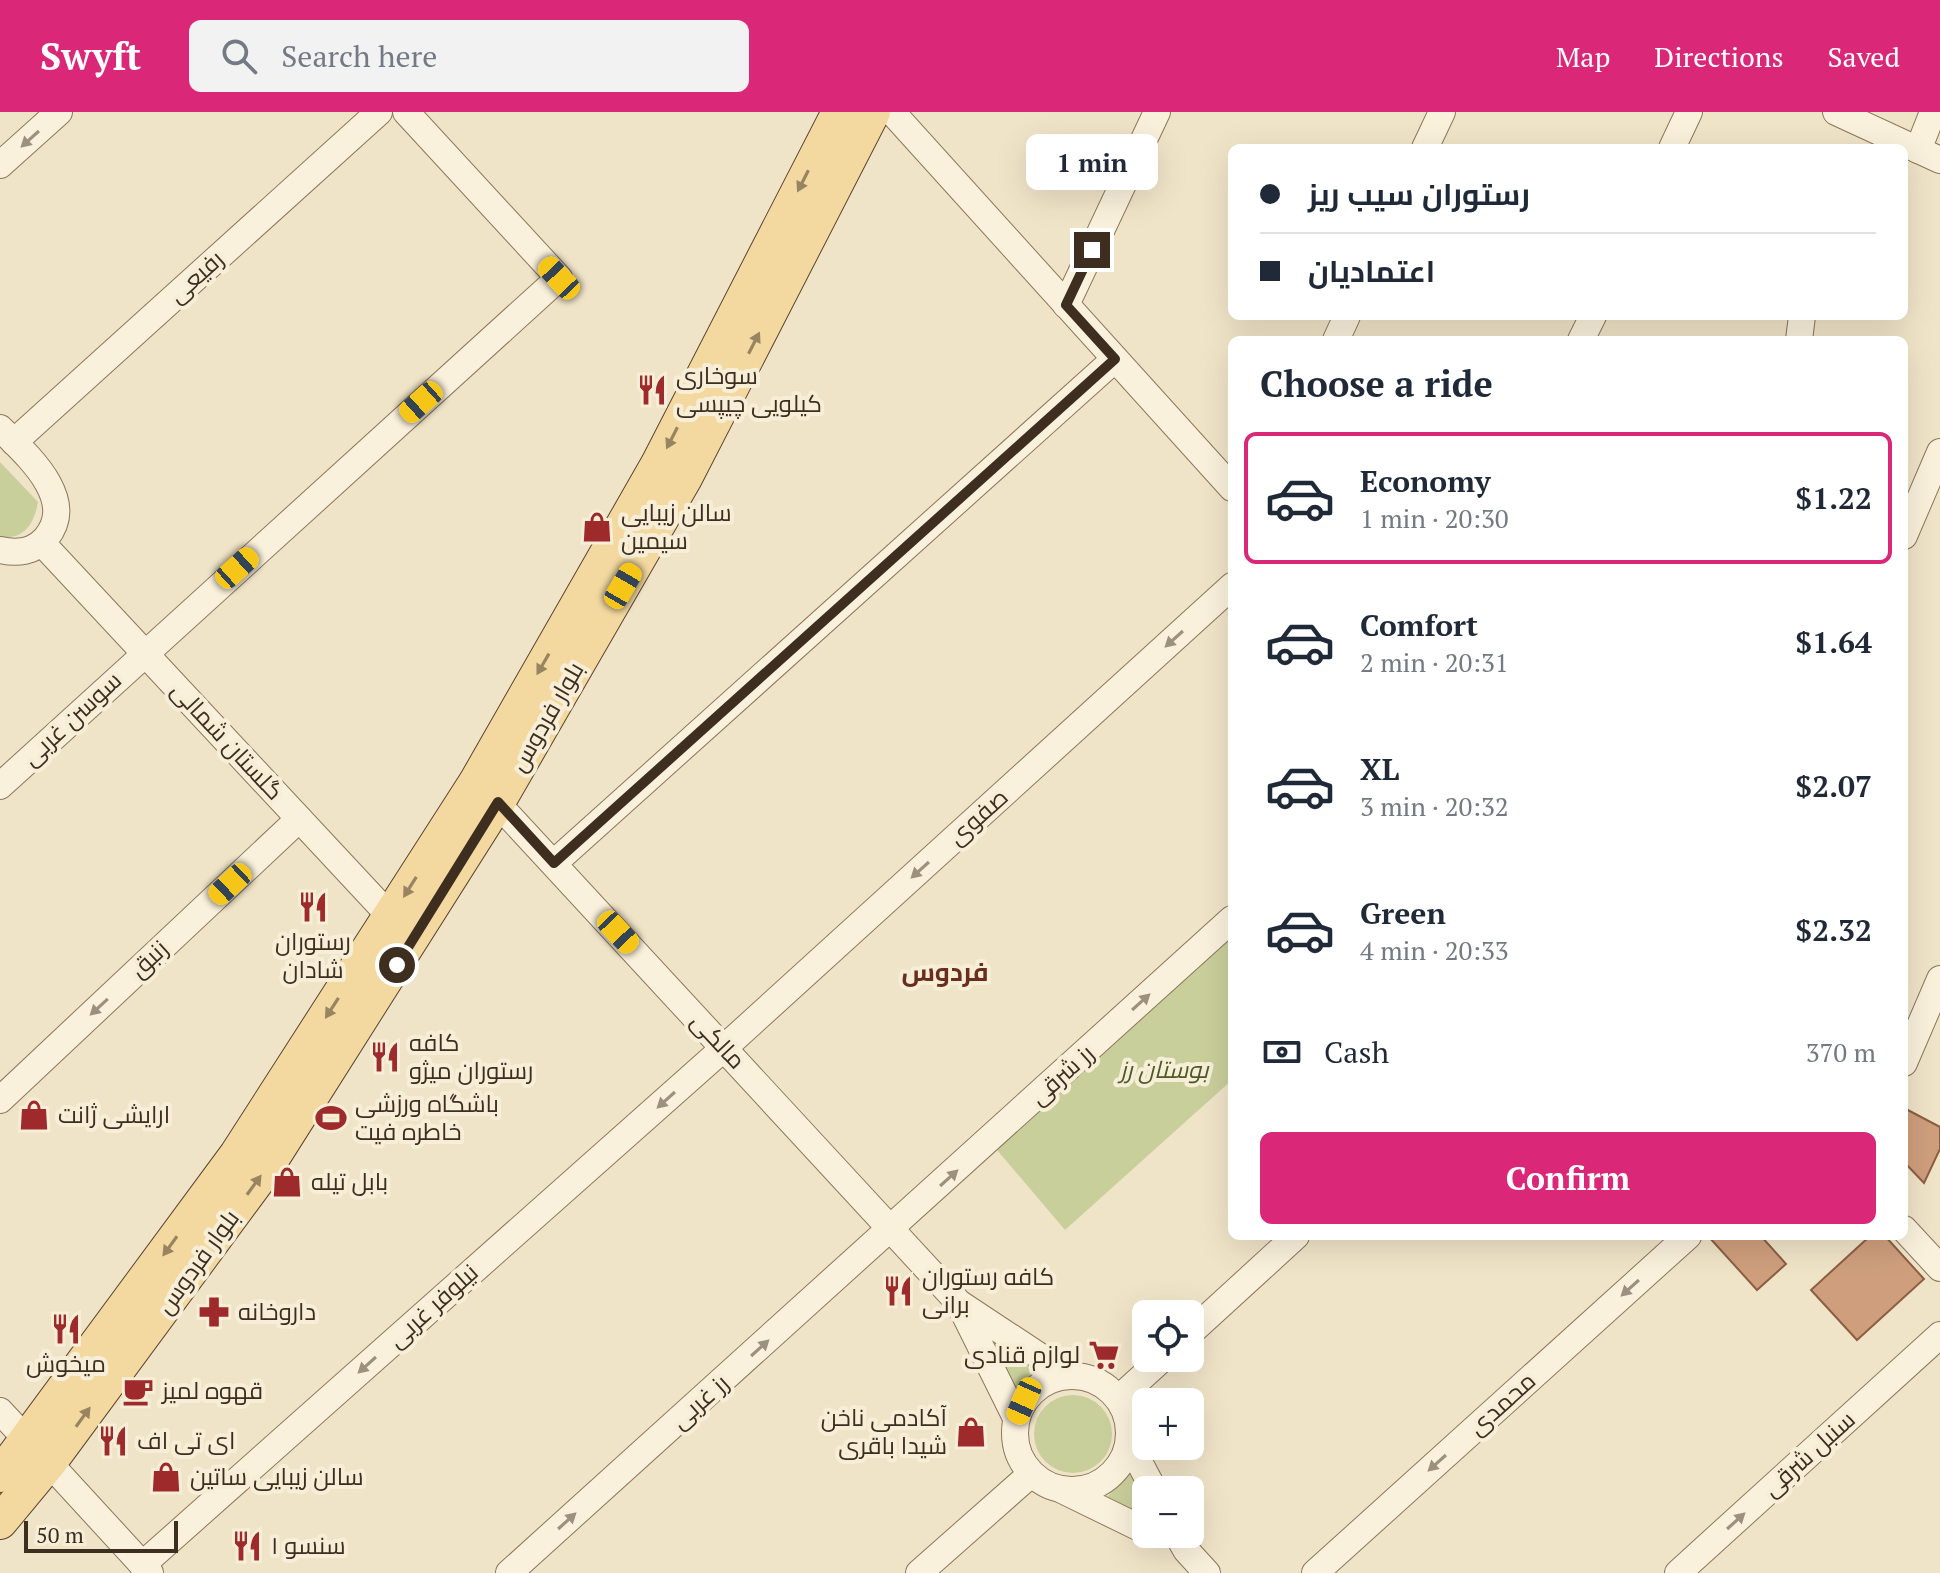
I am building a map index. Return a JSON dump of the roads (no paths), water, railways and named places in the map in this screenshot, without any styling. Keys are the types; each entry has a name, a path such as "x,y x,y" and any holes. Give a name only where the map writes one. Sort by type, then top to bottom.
{"main road":[{"name":"بلوار فردوس","path":"487,792 839,112"},
{"name":"بلوار فردوس","path":"0,1522 38,1452 263,1173 401,929 685,478 873,112"},
{"name":"بلوار فردوس","path":"0,1475 38,1452"}],"street":[{"path":"0,165 59,112"},
{"name":"رفیعی","path":"7,435 379,112"},
{"name":"سوسن غربی","path":"0,786 559,278 406,112"},
{"path":"892,112 1228,484"},
{"path":"1066,305 1157,112"},
{"path":"1427,144 1442,112"},
{"path":"1674,144 1689,112"},
{"path":"1836,112 1869,139"},
{"path":"1908,149 1929,155 1933,112"},
{"path":"554,863 1115,359"},
{"path":"0,550 17,553 42,543 57,516 55,496 7,435"},
{"path":"1908,527 1940,452"},
{"name":"گلستان شمالی","path":"42,543 401,929"},
{"name":"صفوی","path":"724,1048 1228,590"},
{"name":"مالکی","path":"487,792 959,1303 1068,1375"},
{"name":"زنبق","path":"0,1100 299,819"},
{"name":"رز شرقی","path":"892,1230 1228,923"},
{"path":"1908,1054 1940,979"},
{"name":"نیلوفر غربی","path":"146,1569 724,1048"},
{"name":"رز غربی","path":"509,1573 892,1230"},
{"path":"1908,1233 1940,1268"},
{"path":"1204,1320 1292,1240"},
{"name":"محمدی","path":"1315,1573 1684,1240"},
{"name":"مالکی","path":"959,1303 1016,1418"},
{"name":"سنبل شرقی","path":"1678,1573 1940,1335"},
{"path":"1119,1398 1148,1372"},
{"path":"1132,1524 1045,1484 1031,1474 1019,1457 1014,1438 1016,1418 1024,1401 1036,1388 1068,1375 1096,1381 1119,1398 1126,1412 1129,1443 1147,1476"},
{"path":"0,1411 146,1569"},
{"path":"1062,1490 1080,1490 1097,1485 1112,1475 1129,1443"},
{"path":"919,1573 1031,1474"},
{"path":"1187,1548 1207,1573"}],"place":[{"name":"سوخاری كيلويی چيپسی","path":"652,390"},
{"name":"سالن زیبایی سیمین","path":"597,527"},
{"name":"رستوران شادان","path":"313,907"},
{"name":"کافه رستوران ميژو","path":"385,1057"},
{"name":"ارایشی ژانت","path":"34,1115"},
{"name":"باشگاه ورزشی خاطره فیت","path":"331,1118"},
{"name":"بابل تیله","path":"287,1182"},
{"name":"كافه رستوران برانى","path":"898,1291"},
{"name":"داروخانه","path":"214,1312"},
{"name":"میخوش","path":"66,1329"},
{"name":"لوازم قنادی","path":"1104,1355"},
{"name":"قهوه لمیز","path":"138,1391"},
{"name":"آکادمی ناخن شیدا باقری","path":"971,1432"},
{"name":"ای تی اف","path":"113,1441"},
{"name":"سالن زیبایی ساتین","path":"166,1477"},
{"name":"۱ سنسو","path":"247,1546"}],"district":[{"name":"فردوس","path":"945,972"}],"park label":[{"name":"بوستان رز","path":"1164,1070"}]}
